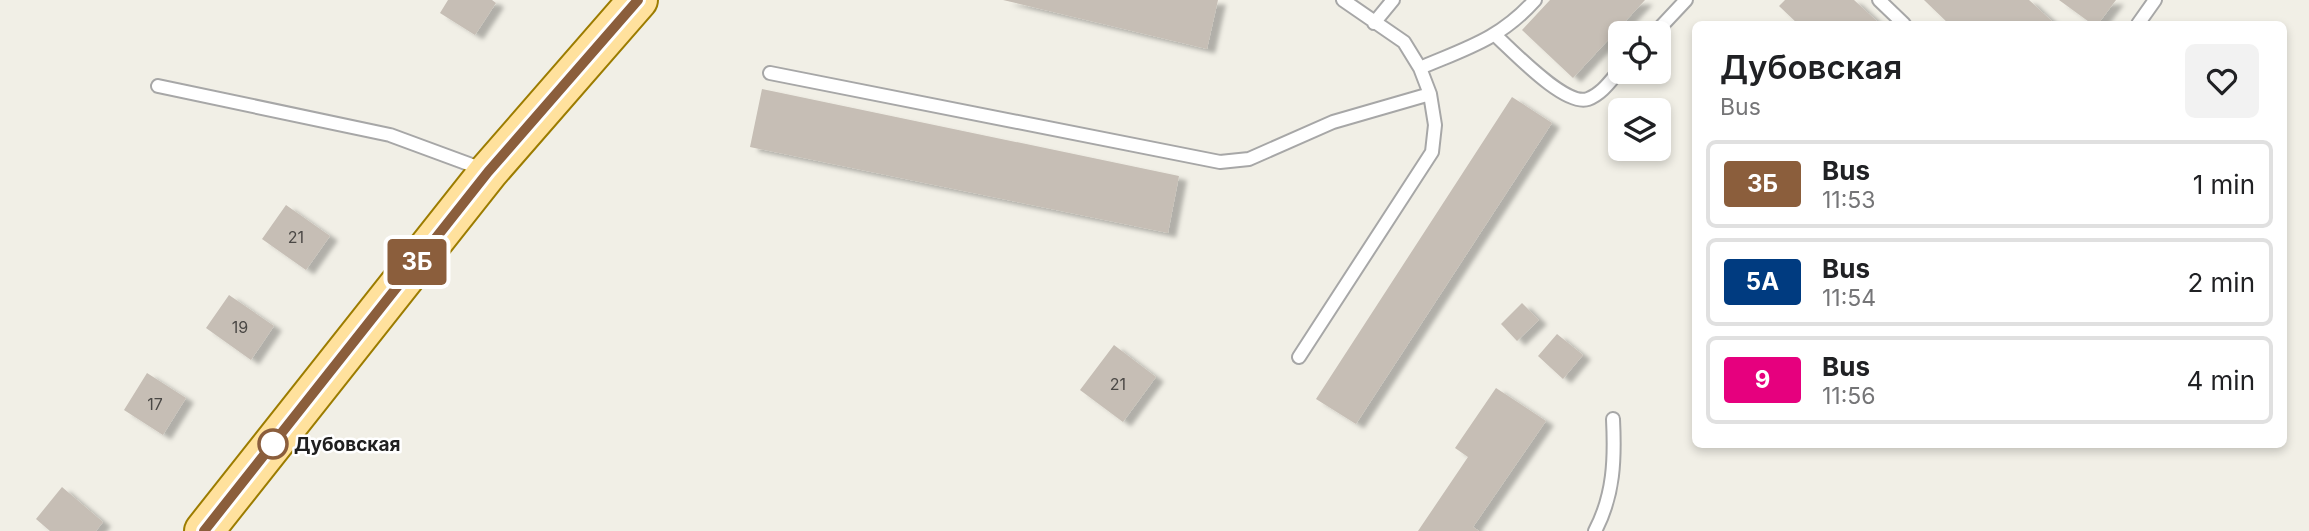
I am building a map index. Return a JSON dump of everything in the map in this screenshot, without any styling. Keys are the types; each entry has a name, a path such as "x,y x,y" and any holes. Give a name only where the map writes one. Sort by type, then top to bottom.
{"main road":[{"path":"204,531 488,172 638,0"}],"lane":[{"path":"1299,357 1432,152 1435,125 1430,94 1420,68 1404,42 1343,0"},
{"path":"1374,23 1393,0"},
{"path":"1420,68 1496,36 1518,19 1535,0"},
{"path":"1666,21 1686,0"},
{"path":"1879,0 1902,21"},
{"path":"2140,21 2155,0"},
{"path":"1496,36 1569,97 1585,100 1597,94 1608,83"},
{"path":"770,73 1220,162 1249,159 1333,122 1430,94"},
{"path":"158,86 390,135 488,172"},
{"path":"1595,531 1604,515 1615,465 1613,419"}],"building":[{"path":"448,0 492,0 496,3 475,35 440,13"},
{"path":"1003,0 1218,0 1207,49"},
{"path":"1550,0 1645,0 1626,21 1608,21 1608,40 1573,78 1522,30"},
{"path":"1785,0 1854,0 1877,21 1795,21 1779,6"},
{"path":"1924,0 2029,0 2052,21 1946,21"},
{"path":"2059,0 2116,0 2100,21 2088,21"},
{"path":"762,89 1179,176 1168,233 750,147"},
{"path":"1512,97 1552,123 1356,424 1316,399"},
{"path":"286,205 330,236 306,270 262,239"},
{"path":"229,295 274,326 251,360 206,328"},
{"path":"1522,303 1539,320 1517,341 1501,324"},
{"path":"1557,334 1583,355 1563,379 1538,356"},
{"path":"1114,345 1156,377 1123,422 1080,390"},
{"path":"147,373 186,398 163,435 124,410"},
{"path":"1496,388 1546,421 1473,527 1479,531 1418,531 1468,457 1455,448"},
{"path":"62,487 103,522 96,531 50,531 36,519"}],"bus line":[{"name":"3Б","path":"204,531 488,172 638,0"}],"place":[{"name":"Дубовская","path":"273,444"}]}
